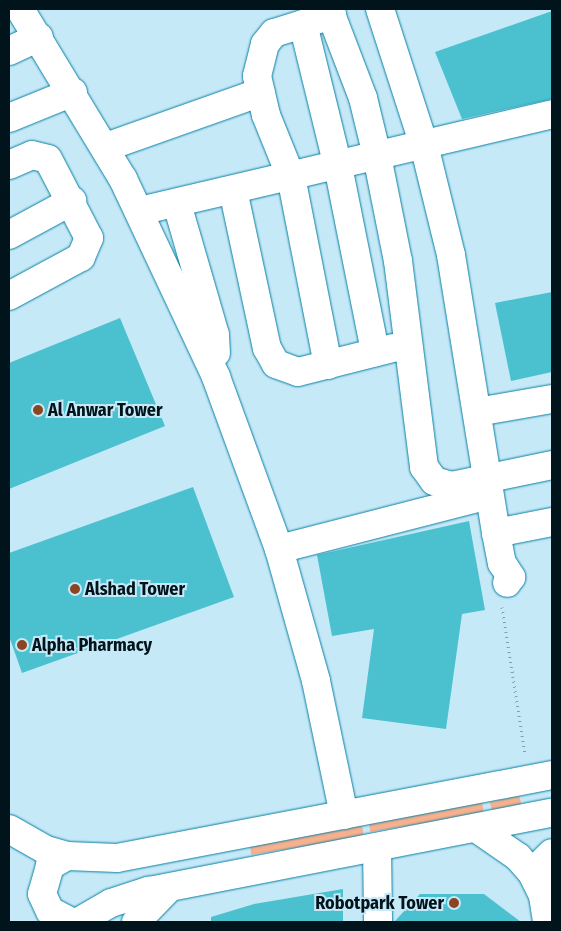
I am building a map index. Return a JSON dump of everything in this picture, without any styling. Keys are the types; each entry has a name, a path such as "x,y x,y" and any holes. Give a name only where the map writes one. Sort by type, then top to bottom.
{"street":[{"path":"20,9 73,92 140,211 216,377 279,549 316,681 344,814"},
{"path":"380,9 424,145 451,255 496,533 502,563 510,577 507,583"},
{"path":"328,365 291,177 261,92 258,76 265,44 274,33 303,24 330,12 363,98 377,156 398,261 424,467 434,481 451,486 489,487"},
{"path":"303,24 338,166 375,352"},
{"path":"9,51 39,37"},
{"path":"9,118 73,92"},
{"path":"106,148 261,92"},
{"path":"140,211 177,204 552,114"},
{"path":"9,165 32,154 48,159 88,232 86,252 9,296"},
{"path":"233,190 267,348 276,364 298,372 409,344"},
{"path":"9,235 72,201"},
{"path":"177,204 215,334 216,377"},
{"path":"477,412 552,399"},
{"path":"279,549 489,487 552,466"},
{"path":"496,533 552,522"},
{"path":"9,829 33,844 67,856 116,858 541,777"},
{"path":"78,922 130,896 552,813"},
{"path":"476,828 518,857 538,882"},
{"path":"377,848 378,922"},
{"path":"546,922 538,882 538,866 552,853"},
{"path":"67,856 50,866 42,894 50,911 72,922"},
{"path":"136,922 169,888"}],"path":[{"path":"507,583 500,595 541,777"}],"shaded area":[{"path":"519,795 522,807 493,814 490,802"},
{"path":"482,802 484,814 370,832 368,820"},
{"path":"362,825 364,837 251,855 249,843"}],"building":[{"path":"552,11 552,99 462,119 435,52"},
{"path":"552,292 552,372 511,381 495,303"},
{"path":"120,318 165,426 9,489 9,363"},
{"name":"Alshad Tower","path":"193,487 234,597 22,673 9,636 9,553"},
{"path":"469,521 485,610 462,614 446,729 362,718 374,629 332,636 317,555"},
{"path":"343,889 343,922 211,922 211,917 254,904"},
{"name":"Robotpark Tower","path":"420,894 484,894 521,922 394,922"}],"place":[{"name":"Al Anwar Tower","path":"38,410"},
{"name":"Alshad Tower","path":"75,589"},
{"name":"Alpha Pharmacy","path":"22,645"},
{"name":"Robotpark Tower","path":"454,903"}]}
